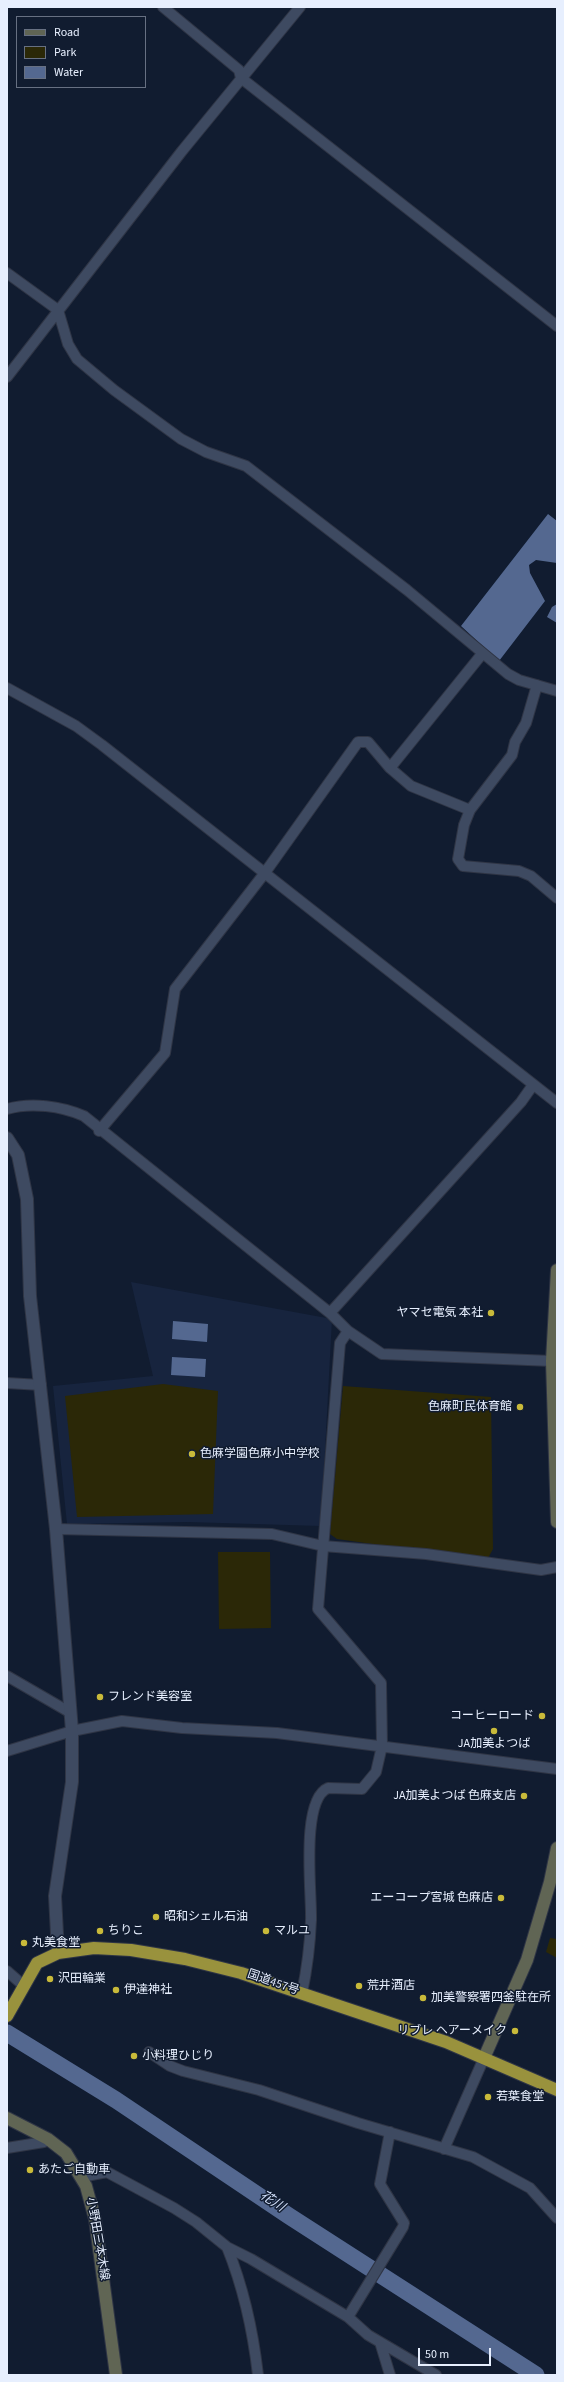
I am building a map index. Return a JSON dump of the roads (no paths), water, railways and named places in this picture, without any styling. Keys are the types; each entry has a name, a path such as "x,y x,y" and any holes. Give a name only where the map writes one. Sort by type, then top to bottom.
{"highway":[{"name":"国道457号","path":"7,2016 37,1963 58,1953 94,1948 131,1950 177,1957 241,1973 302,1993 446,2042 557,2090"}],"main road":[{"path":"557,1270 555,1362 557,1522"},
{"path":"484,2058 527,1960 550,1882 557,1848"},
{"name":"小野田三本木線","path":"7,2118 48,2139 66,2153 81,2177 91,2199 116,2375"}],"street":[{"path":"163,7 239,70 240,78 557,326"},
{"path":"7,377 240,78 246,74 300,7"},
{"path":"7,272 58,310 68,344 77,359 86,367 181,439 206,452 246,466 407,590 482,654 519,680 557,691"},
{"path":"390,768 482,654"},
{"path":"537,685 526,723 516,742 512,755 470,810 464,825 458,859 463,866 519,871 531,876 557,898"},
{"path":"7,688 76,726 557,1103"},
{"path":"100,1131 165,1053 175,988 264,874 358,742 368,742 390,768 411,786 470,810"},
{"path":"330,1313 521,1102 533,1084"},
{"path":"7,1109 19,1106 36,1105 78,1114 330,1313 348,1330 382,1354 555,1362"},
{"path":"7,1138 18,1155 27,1198 30,1296 56,1529 71,1713 72,1782 55,1896 58,1953"},
{"path":"302,1993 309,1956 311,1917 308,1866 316,1802 320,1792 328,1788 362,1789 376,1772 382,1746 381,1683 318,1609 340,1343 348,1330"},
{"path":"7,1383 41,1385"},
{"path":"56,1529 272,1534 323,1546 426,1554 541,1570 557,1567"},
{"path":"7,1676 71,1713"},
{"path":"7,1751 72,1731 122,1721 182,1728 277,1733 557,1770"},
{"path":"7,1971 24,1986"},
{"path":"149,2052 170,2066 183,2071 259,2090 358,2123 444,2149 473,2156 530,2188 557,2218"},
{"path":"444,2149 484,2058"},
{"path":"349,2313 399,2234 404,2223 380,2184 390,2132"},
{"path":"7,2148 44,2142 48,2139"},
{"path":"81,2177 107,2172 179,2211 196,2222 227,2247 349,2313 368,2336 436,2375"},
{"path":"227,2247 243,2288 254,2340 258,2375"},
{"path":"380,2342 390,2375"}],"water":[{"path":"548,514 557,521 557,563 536,560 529,565 530,573 545,601 499,661 461,626"},
{"path":"557,604 557,623 547,617 552,607"},
{"path":"173,1321 208,1324 207,1342 172,1339"},
{"path":"172,1357 206,1359 205,1377 171,1375"}],"waterway":[{"name":"花川","path":"7,2033 116,2100 289,2216 536,2375"}],"place":[{"name":"ヤマセ電気 本社","path":"491,1313"},
{"name":"色麻町民体育館","path":"520,1407"},
{"name":"色麻学園色麻小中学校","path":"192,1454"},
{"name":"フレンド美容室","path":"100,1697"},
{"name":"コーヒーロード","path":"542,1716"},
{"name":"JA加美よつば","path":"494,1731"},
{"name":"JA加美よつば 色麻支店","path":"524,1796"},
{"name":"エーコープ宮城 色麻店","path":"501,1898"},
{"name":"昭和シェル石油","path":"156,1917"},
{"name":"ちりこ","path":"100,1931"},
{"name":"マルユ","path":"266,1931"},
{"name":"丸美食堂","path":"24,1943"},
{"name":"沢田輪業","path":"50,1979"},
{"name":"荒井酒店","path":"359,1986"},
{"name":"伊達神社","path":"116,1990"},
{"name":"加美警察署四釜駐在所","path":"423,1998"},
{"name":"リブレ ヘアーメイク","path":"515,2031"},
{"name":"小料理ひじり","path":"134,2056"},
{"name":"若葉食堂","path":"488,2097"},
{"name":"あたご自動車","path":"30,2170"}]}
